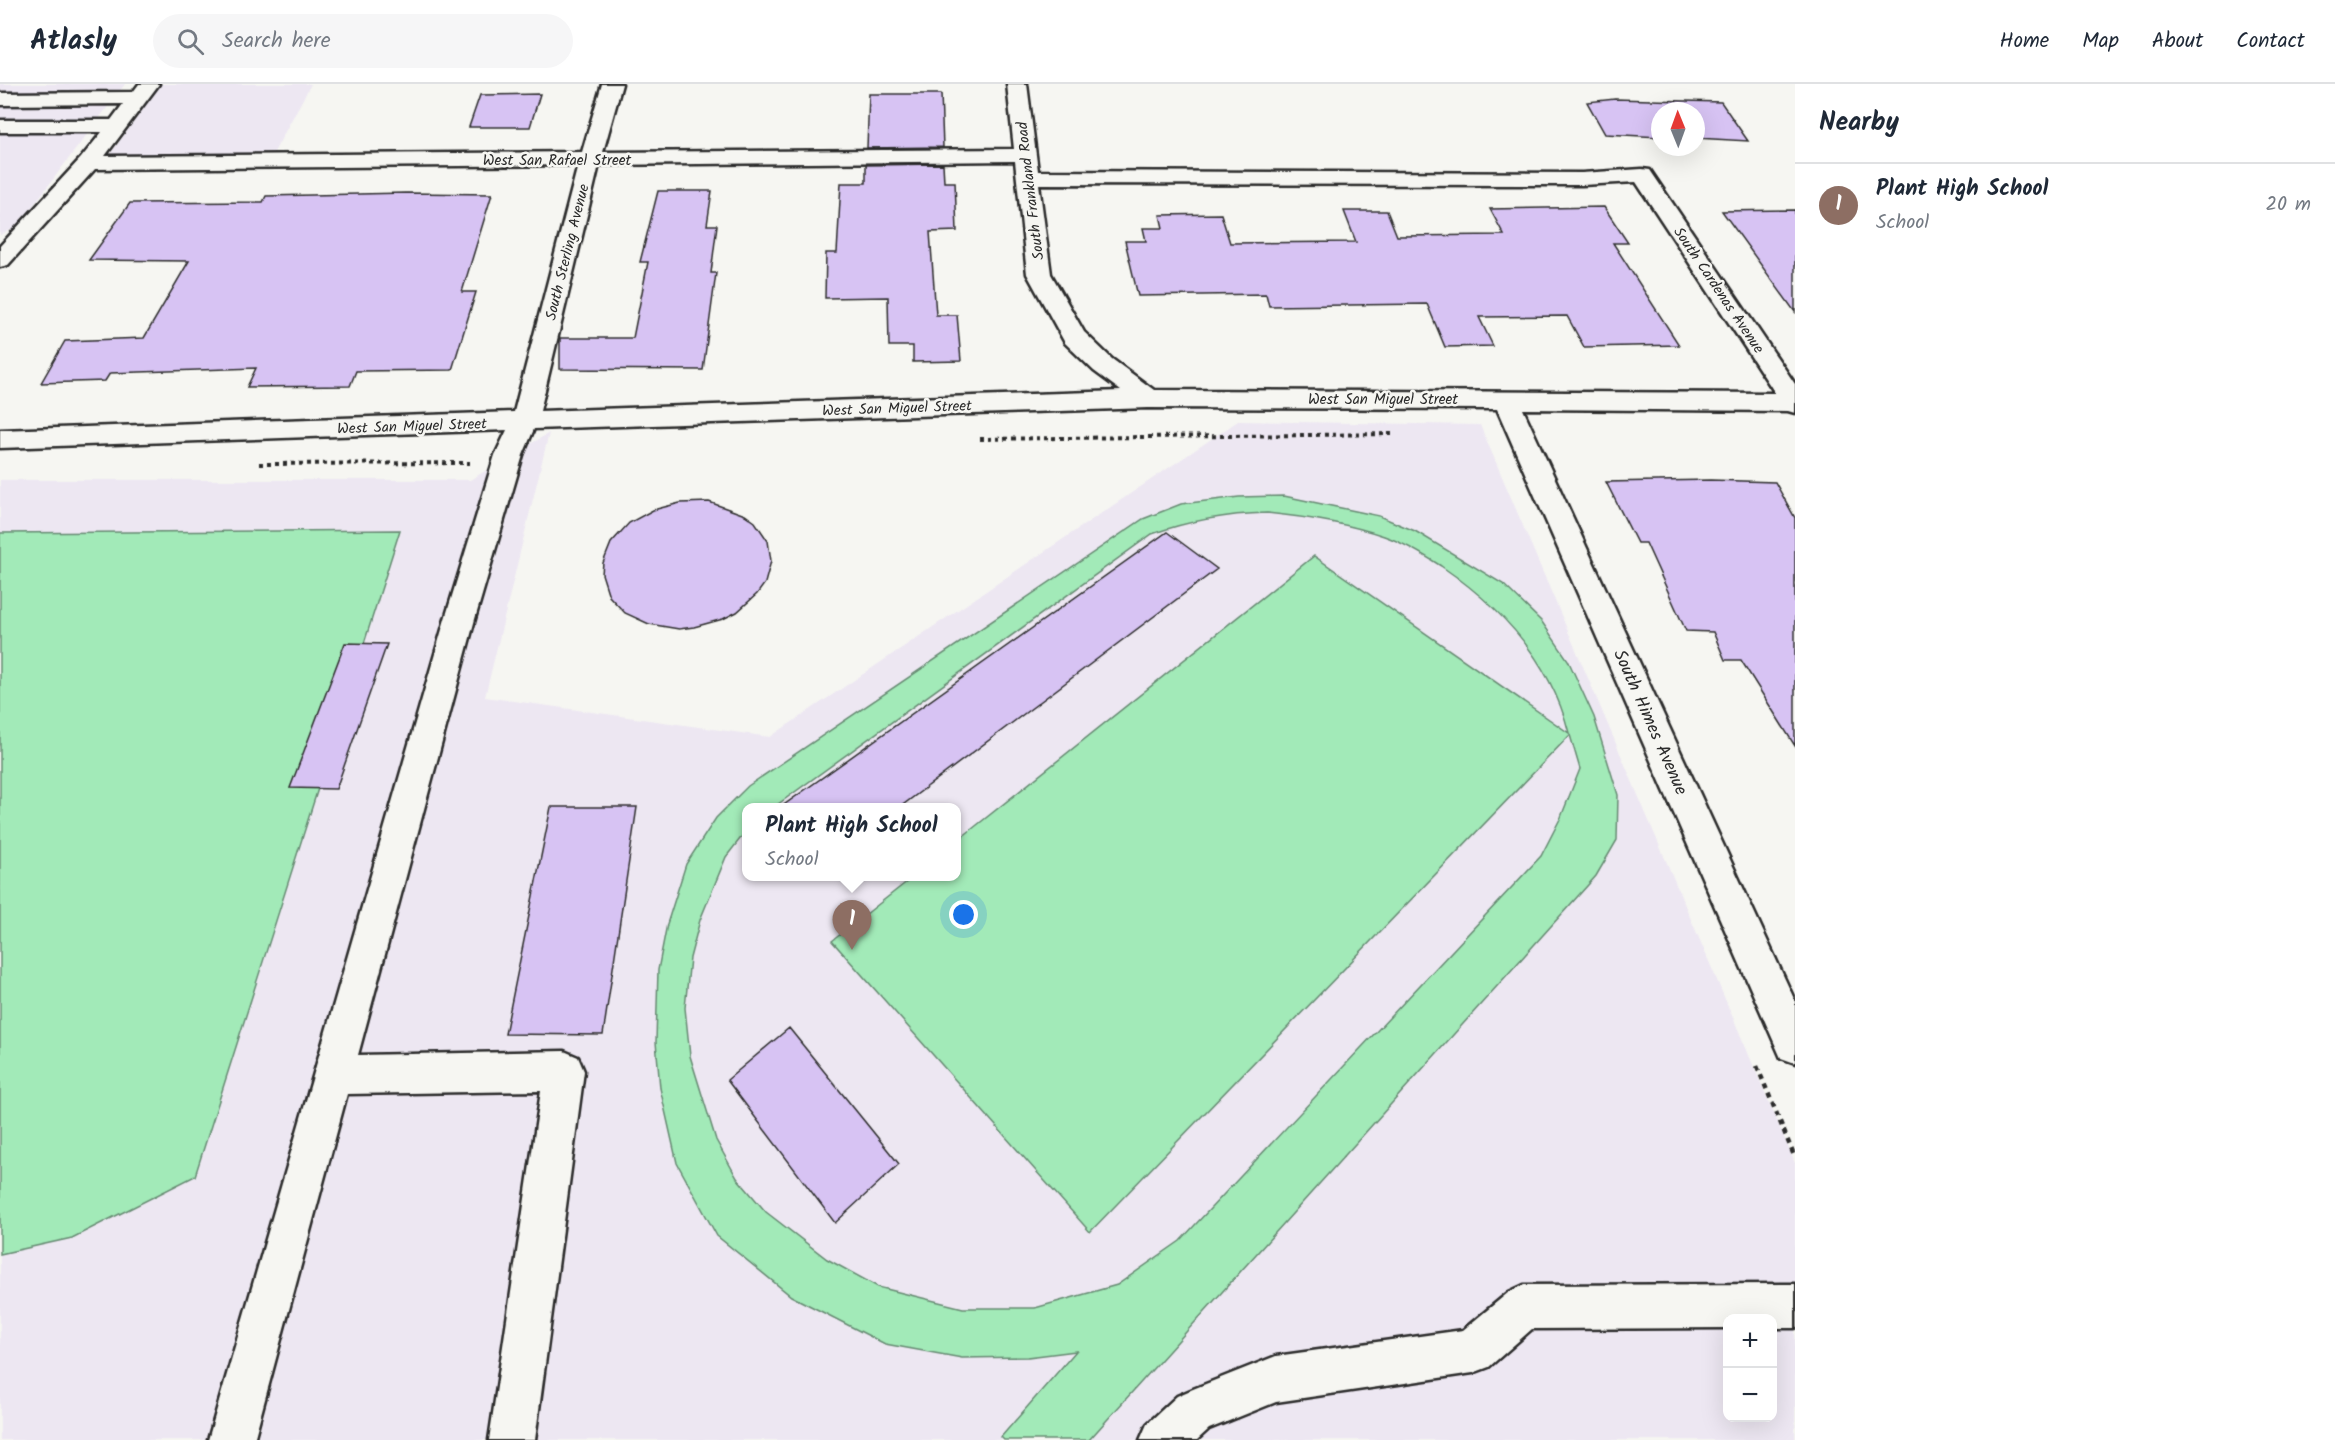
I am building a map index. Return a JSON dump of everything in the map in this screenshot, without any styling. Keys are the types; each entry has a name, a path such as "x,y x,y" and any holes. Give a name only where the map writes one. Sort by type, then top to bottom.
{"street":[{"name":"South Sterling Avenue","path":"231,1440 460,619 509,455 525,420 590,160 612,84"},
{"name":"South Frankland Road","path":"1017,84 1040,274 1057,310 1074,337 1103,364 1148,399"},
{"path":"0,99 144,91"},
{"path":"0,260 89,164 144,91"},
{"path":"0,126 118,126"},
{"name":"West San Rafael Street","path":"89,164 590,160 1027,166 1559,179 1642,175"},
{"name":"South Cardenas Avenue","path":"1642,175 1795,403"},
{"name":"West San Miguel Street","path":"0,440 1148,399 1795,403"},
{"name":"South Himes Avenue","path":"1506,400 1795,1044"},
{"path":"333,1075 564,1071 512,1440"},
{"path":"1163,1440 1193,1412 1276,1379 1473,1351 1524,1307 1795,1306"}],"path":[{"path":"971,440 1399,434"},
{"path":"249,464 463,464 509,455"},
{"path":"1754,1059 1795,1158"}],"shaded area":[{"path":"0,84 125,84 17,227 0,235"},
{"path":"161,84 311,84 273,154 110,154"},
{"path":"1238,421 1480,425 1795,1163 1795,1440 0,1440 0,480 470,480 549,433 485,697 770,737"}],"green space":[{"path":"1284,496 1379,516 1415,531 1503,584 1542,622 1568,660 1594,717 1618,795 1617,840 1596,876 1089,1440 1004,1440 1001,1437 1076,1351 1028,1357 962,1358 885,1344 791,1296 717,1236 677,1163 660,1088 656,1042 658,970 667,924 686,864 716,818 748,786 1143,519 1181,504 1239,497","holes":["1267,513 1312,519 1370,531 1399,542 1441,566 1484,599 1521,638 1536,659 1550,682 1569,733 1314,556 961,838 961,881 908,881 832,941 1090,1232 1570,735 1580,769 1561,817 1541,856 1180,1241 1117,1285 1035,1308 963,1308 878,1287 827,1259 766,1212 737,1178 716,1140 690,1056 685,1008 690,958 700,920 726,857 742,836 742,803 780,803 1152,534 1195,521 1223,516"]},
{"path":"400,530 195,1176 72,1238 0,1254 0,533"}],"building":[{"path":"540,94 530,127 469,127 480,95"},
{"path":"869,94 941,94 943,147 867,148"},
{"path":"1615,99 1721,102 1748,141 1705,139 1705,102 1651,102 1651,137 1605,134 1587,102"},
{"path":"943,164 944,182 955,182 957,231 930,232 936,315 957,315 961,361 913,362 913,346 889,346 888,297 825,298 826,253 837,253 841,183 866,183 866,165"},
{"path":"658,191 712,191 707,225 717,225 711,273 716,273 703,370 560,369 560,338 633,338 648,262 640,262"},
{"path":"492,194 462,292 476,292 452,370 356,371 350,386 247,387 256,368 110,373 105,381 41,383 65,341 144,338 189,261 89,260 130,203 263,202 266,196"},
{"path":"1604,207 1628,243 1613,243 1679,345 1584,347 1567,316 1479,317 1493,346 1445,347 1427,304 1269,306 1266,294 1138,296 1125,241 1146,241 1143,228 1163,228 1160,215 1221,214 1230,243 1356,242 1344,211 1387,211 1397,236 1504,235 1490,209"},
{"path":"1795,210 1795,312 1722,211"},
{"path":"1710,480 1775,482 1795,518 1795,746 1741,660 1725,660 1713,632 1686,631 1646,543 1637,543 1606,482"},
{"path":"709,502 745,515 755,522 768,541 771,561 765,583 757,594 737,612 723,619 694,627 679,629 649,624 625,613 609,596 602,574 603,563 611,543 629,523 653,510 680,503"},
{"path":"1167,532 1217,569 905,803 787,803"},
{"path":"345,643 387,644 336,789 290,788"},
{"path":"551,807 637,807 603,1035 505,1034"},
{"path":"789,1028 899,1164 835,1223 727,1080"}],"place":[{"name":"Plant High School","path":"852,950"}]}
